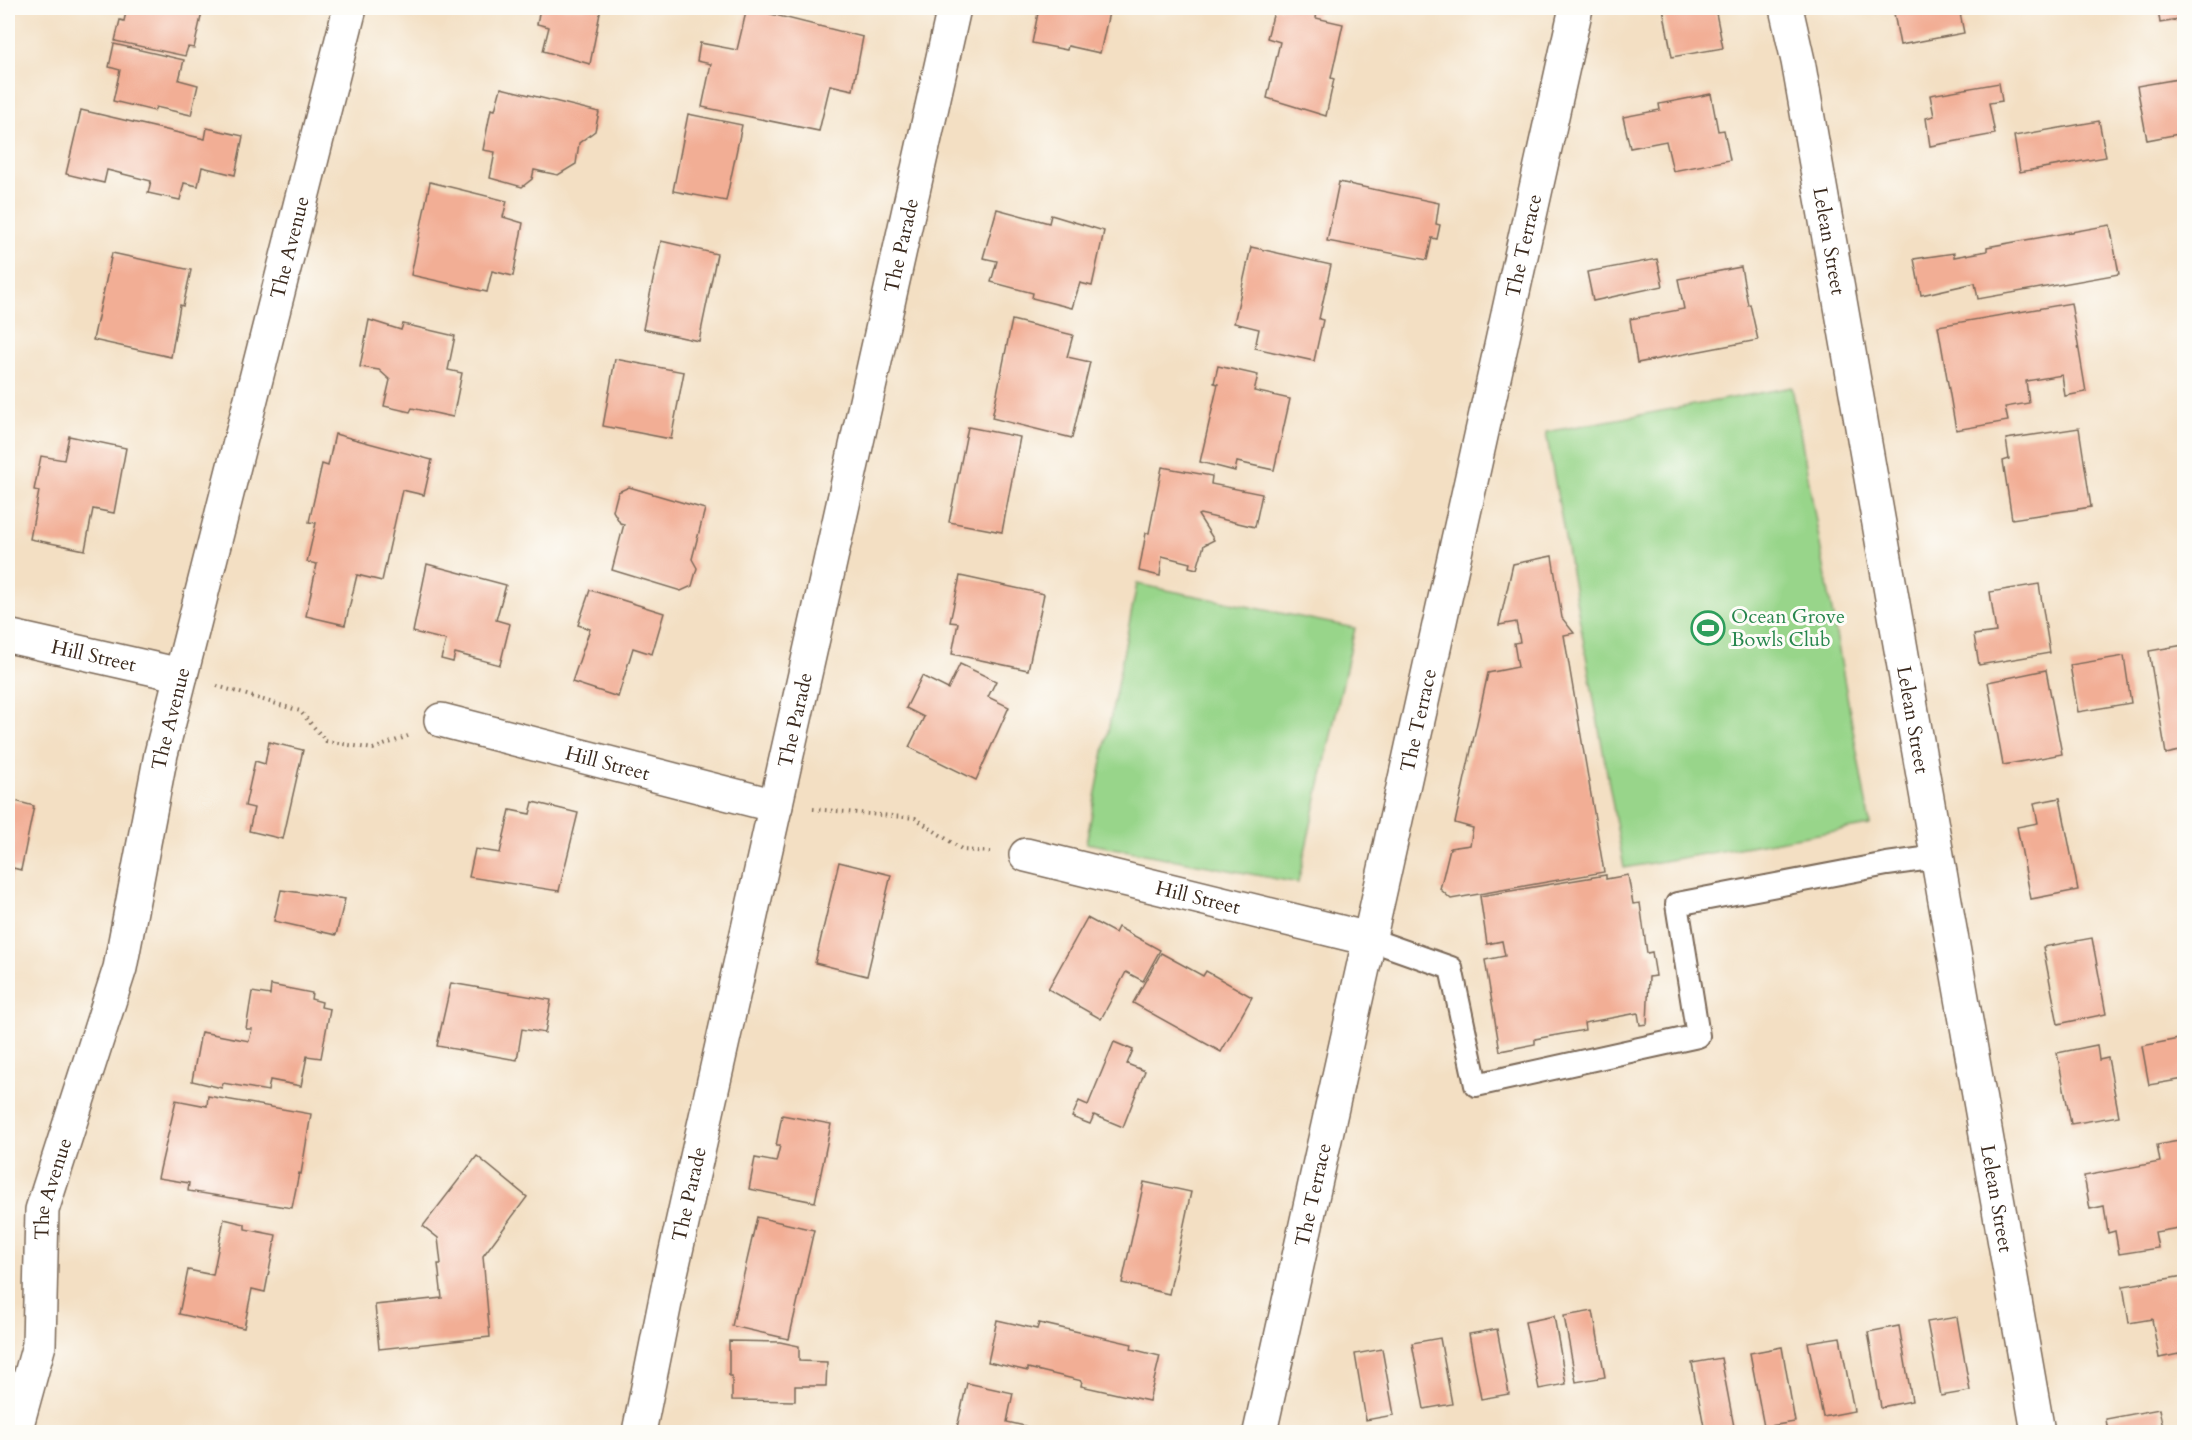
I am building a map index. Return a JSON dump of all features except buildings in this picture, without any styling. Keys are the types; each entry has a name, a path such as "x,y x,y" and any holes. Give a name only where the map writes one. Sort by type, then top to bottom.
{"street":[{"name":"The Avenue","path":"15,1432 39,1344 42,1210 120,968 161,754 350,8"},
{"name":"The Parade","path":"639,1432 671,1273 954,8"},
{"name":"The Terrace","path":"1260,1432 1576,8"},
{"name":"Lelean Street","path":"1786,8 1800,73 2038,1432"},
{"name":"Hill Street","path":"8,636 182,675"},
{"name":"Hill Street","path":"441,720 776,806"},
{"name":"Hill Street","path":"1026,855 1369,939"}],"lane":[{"path":"1369,939 1451,968 1476,1085 1698,1036 1677,904 1887,864 1938,857"}],"path":[{"path":"182,675 300,711 326,741 349,745 373,749 441,720"},
{"path":"776,806 915,818 963,849 1026,855"}],"green space":[{"name":"Ocean Grove Bowls Club","path":"1792,387 1870,825 1624,868 1546,432"},
{"path":"1137,584 1355,628 1298,883 1086,843"}],"place":[{"name":"Ocean Grove Bowls Club","path":"1708,628"}]}
